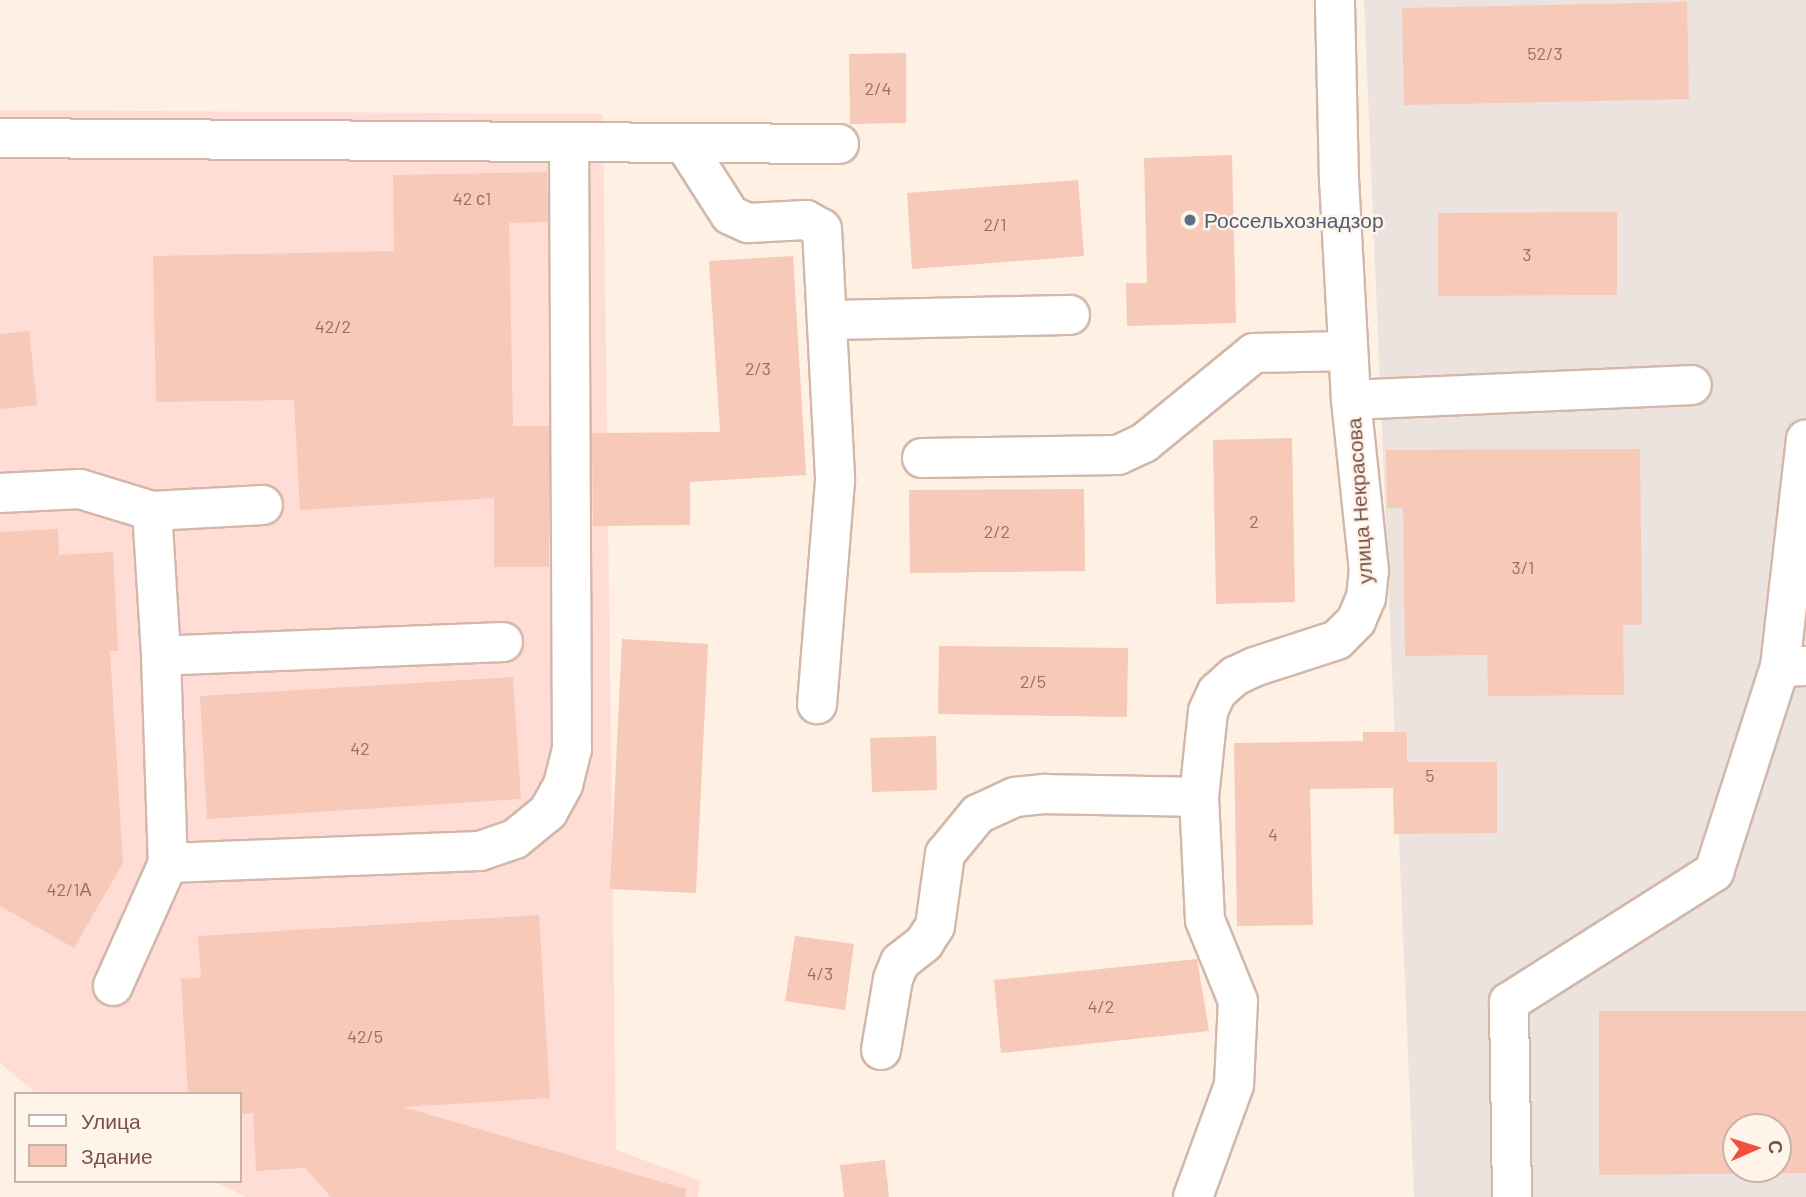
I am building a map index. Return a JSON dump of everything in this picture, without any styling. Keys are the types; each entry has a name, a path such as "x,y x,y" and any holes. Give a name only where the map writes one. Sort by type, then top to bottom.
{"street":[{"name":"улица Некрасова","path":"1193,1197 1234,1085 1238,1001 1205,920 1199,797 1208,711 1217,692 1235,676 1254,667 1337,640 1356,621 1366,598 1369,571 1348,351 1335,0"},
{"path":"0,138 839,144"},
{"path":"168,863 480,851 515,839 553,803 572,749 569,143"},
{"path":"684,143 730,215 748,223 806,220 822,229 835,481 817,704"},
{"path":"827,320 1070,315"},
{"path":"922,458 1118,455 1144,443 1254,353 1348,351"},
{"path":"1352,400 1692,385"},
{"path":"1511,1197 1508,1002 1714,872 1793,666 1806,439"},
{"path":"0,493 80,489 152,511 263,505"},
{"path":"113,986 168,863 161,656 152,511"},
{"path":"161,656 503,642"},
{"path":"881,1050 893,979 900,962 924,943 935,926 945,854 978,814 1014,797 1046,794 1199,797"}],"shaded area":[{"path":"1364,0 1806,0 1806,1197 1414,1197"},
{"path":"0,110 603,114 616,1150 701,1181 697,1197 246,1197 218,1183 242,1183 242,1092 35,1092 0,1063"}],"building":[{"path":"1687,2 1689,99 1404,105 1402,8"},
{"path":"906,53 906,123 850,124 849,54"},
{"name":"Россельхознадзор","path":"1232,155 1236,323 1127,326 1126,283 1147,283 1144,158"},
{"path":"547,172 548,222 509,223 513,426 549,426 549,567 494,567 494,498 300,510 294,400 156,402 153,256 394,251 393,175"},
{"path":"1078,180 1084,256 912,269 907,193"},
{"path":"1617,212 1617,295 1438,296 1438,213"},
{"path":"793,256 806,475 690,482 690,525 593,526 592,433 720,432 709,261"},
{"path":"29,331 37,405 0,409 0,334"},
{"path":"1292,438 1295,602 1216,604 1213,440"},
{"path":"1640,449 1642,625 1623,625 1624,695 1488,696 1487,655 1405,656 1403,508 1387,508 1386,450"},
{"path":"1084,489 1085,571 910,573 909,490"},
{"path":"58,529 59,555 113,552 118,651 110,651 123,863 74,948 0,906 0,532"},
{"path":"622,639 708,644 696,893 610,889"},
{"path":"939,646 1128,648 1127,717 938,714"},
{"path":"513,677 521,799 207,819 200,696"},
{"path":"1363,732 1407,732 1407,762 1497,762 1497,833 1394,834 1393,788 1310,789 1313,925 1237,926 1234,743 1363,741"},
{"path":"936,736 937,790 872,792 870,738"},
{"path":"539,915 550,1098 403,1107 686,1189 685,1197 331,1197 305,1168 256,1171 253,1113 242,1114 242,1092 188,1092 181,979 201,978 198,936"},
{"path":"795,936 854,944 845,1010 785,1001"},
{"path":"1197,959 1209,1031 1001,1053 994,980"},
{"path":"1599,1011 1806,1011 1806,1173 1792,1173 1792,1113 1722,1113 1722,1174 1599,1175"},
{"path":"885,1160 889,1197 844,1197 840,1165"}],"place":[{"name":"Россельхознадзор","path":"1190,220"}]}
